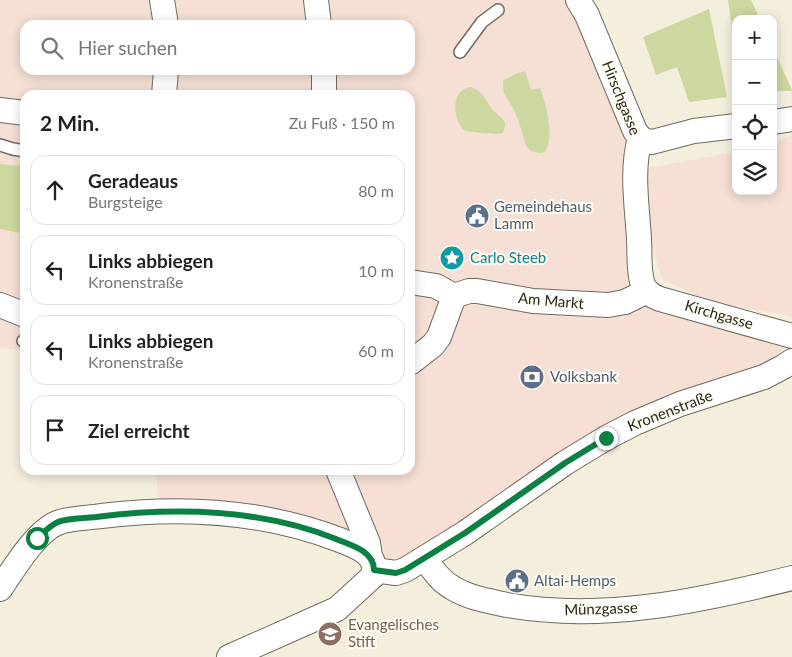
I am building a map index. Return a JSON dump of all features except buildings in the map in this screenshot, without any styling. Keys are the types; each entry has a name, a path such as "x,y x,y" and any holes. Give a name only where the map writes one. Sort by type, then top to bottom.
{"street":[{"path":"162,0 165,20"},
{"path":"316,0 318,20"},
{"name":"Hirschgasse","path":"578,0 587,15 635,131 640,138 635,156 635,178 641,275 647,291"},
{"path":"164,90 166,75"},
{"path":"324,75 324,90"},
{"path":"0,110 20,112"},
{"path":"777,121 792,118"},
{"path":"640,138 645,142 657,142 694,131 732,126"},
{"path":"415,283 436,286 454,296 439,337 433,345 415,359"},
{"name":"Am Markt","path":"454,296 469,291 477,291 533,301 608,305 625,302 647,291"},
{"name":"Kirchgasse","path":"647,291 652,296 660,299 792,336"},
{"path":"0,305 20,313"},
{"name":"Kronenstraße","path":"372,563 400,572 465,533 565,463 606,438 635,423 680,404 764,377 783,368 792,361"},
{"path":"229,657 336,609 369,581 372,563 368,543 340,475"},
{"path":"0,589 37,538 58,522 114,515 157,512 226,513 271,519 318,531 347,543 372,563"},
{"name":"Münzgasse","path":"425,558 442,580 460,592 488,601 520,607 576,612 637,608 672,603 792,578"}],"lane":[{"path":"460,52 482,22 498,10"},
{"path":"0,145 20,150"}],"shaded area":[{"path":"0,0 577,0 636,129 637,292 789,344 731,398 626,437 452,550 389,563 314,526 158,499 156,475 415,475 415,90 20,90 20,350 0,348"},
{"path":"792,136 792,316 713,303 662,279 649,237 643,169 732,153 732,195 777,195 777,141"}],"green space":[{"path":"728,0 751,0 758,15 732,15 732,27"},
{"path":"709,9 727,97 689,102 677,67 656,75 643,37"},
{"path":"777,57 792,90 777,91"},
{"path":"525,71 531,90 540,88 547,111 549,138 545,152 531,151 526,146 518,119 504,94 503,81"},
{"path":"470,87 481,93 493,110 505,122 502,133 466,131 460,125 455,105 459,93"},
{"path":"0,164 20,166 20,233 0,229"}],"place":[{"name":"Gemeindehaus Lamm","path":"477,216"},
{"name":"Carlo Steeb","path":"452,258"},
{"name":"Volksbank","path":"532,377"},
{"name":"Altai-Hemps","path":"517,581"},
{"name":"Evangelisches Stift","path":"330,634"}],"route":[{"path":"37,538 58,522 157,512 226,513 271,519 311,529 365,552 373,560 374,570 396,573 405,570 465,533 565,463 606,438"}]}
